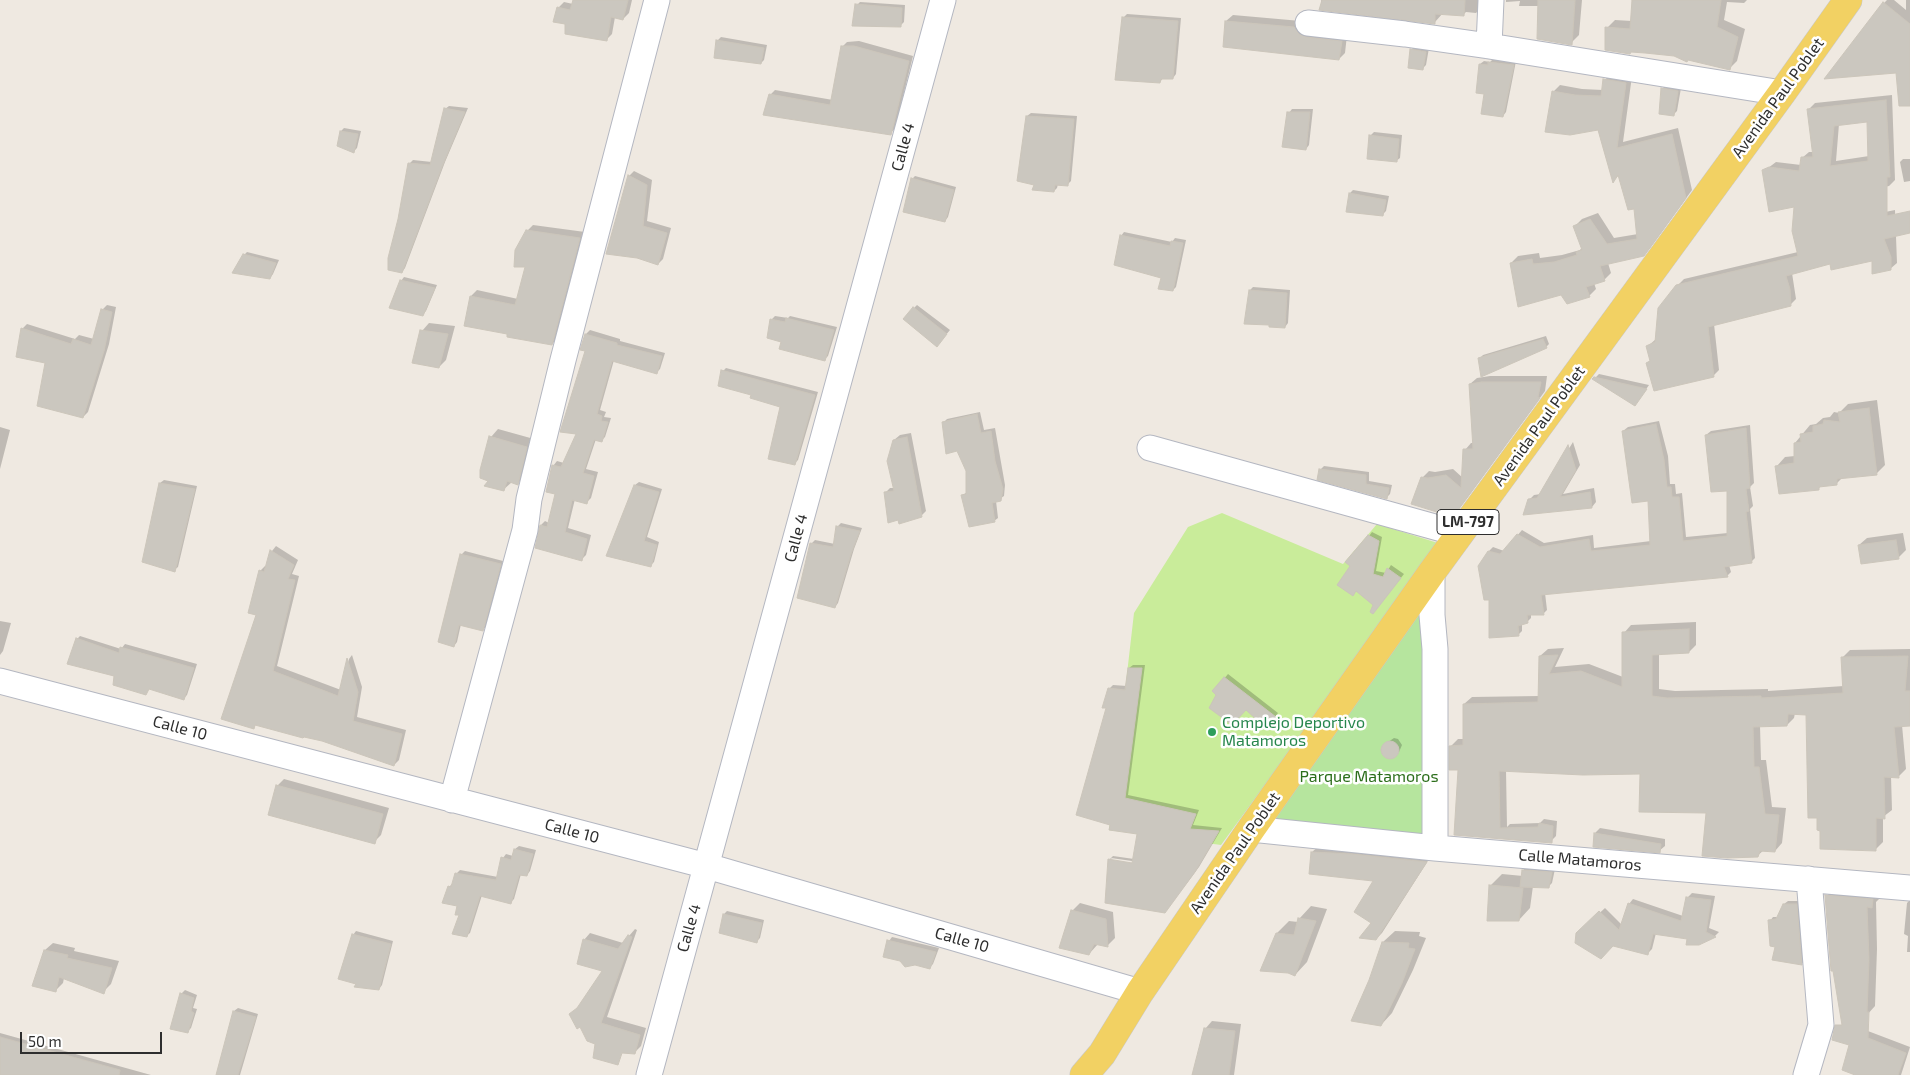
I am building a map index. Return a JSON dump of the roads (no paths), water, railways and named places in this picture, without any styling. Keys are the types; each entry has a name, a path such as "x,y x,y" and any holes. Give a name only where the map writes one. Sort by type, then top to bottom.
{"main road":[{"name":"Avenida Paul Poblet","path":"1084,1075 1098,1065 1140,992 1251,829 1432,572 1848,0"}],"street":[{"path":"452,800 525,530 529,499 563,360 657,0"},
{"name":"Calle 4","path":"648,1075 707,866 943,0"},
{"path":"1489,46 1491,0"},
{"path":"1308,22 1489,46 1782,93"},
{"path":"1150,448 1460,534"},
{"path":"1432,572 1432,615 1435,649 1435,848"},
{"name":"Calle 10","path":"0,681 707,866 1140,992"},
{"name":"Calle Matamoros","path":"1251,829 1435,848 1910,888"},
{"path":"1806,1075 1821,1025 1809,879"}],"place":[{"name":"Complejo Deportivo Matamoros","path":"1212,732"}],"park label":[{"name":"Parque Matamoros","path":"1369,777"}]}
